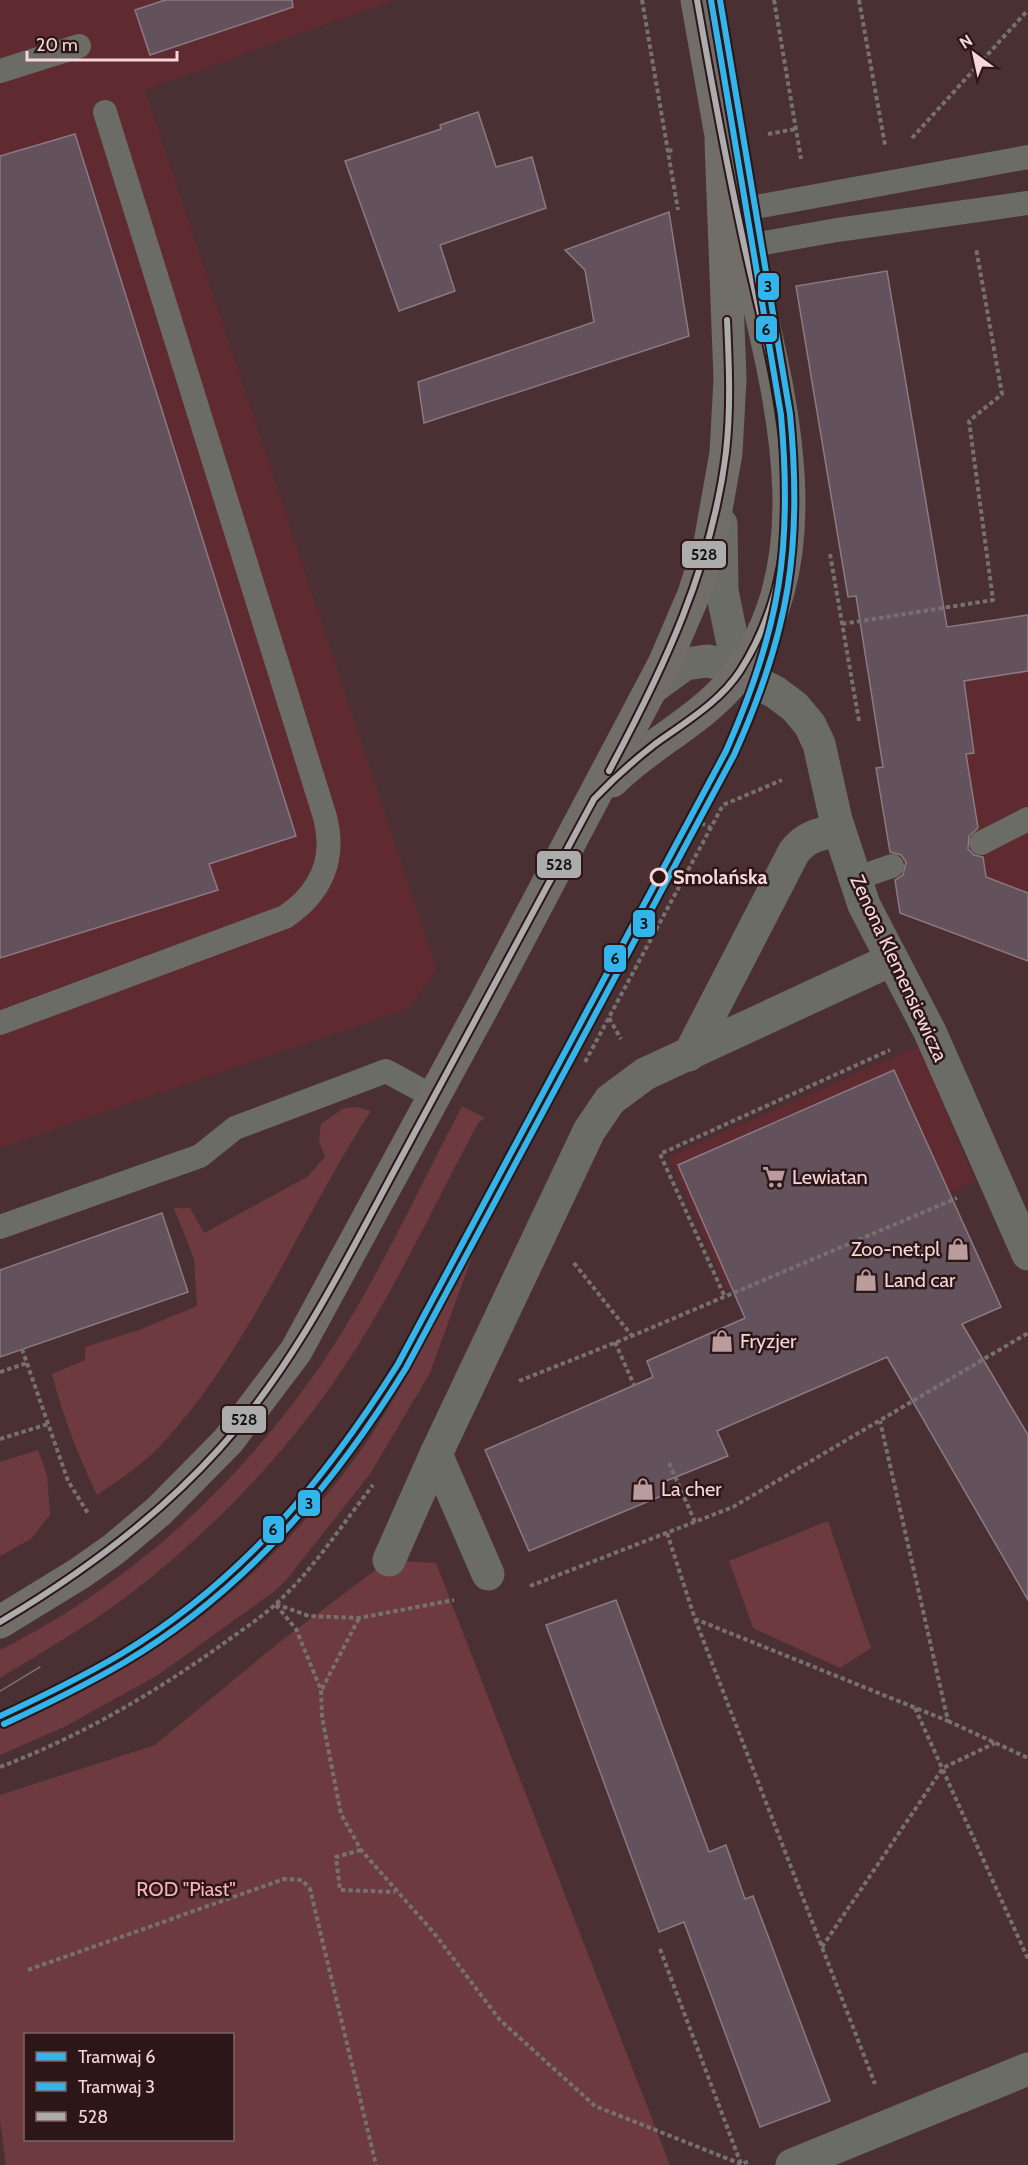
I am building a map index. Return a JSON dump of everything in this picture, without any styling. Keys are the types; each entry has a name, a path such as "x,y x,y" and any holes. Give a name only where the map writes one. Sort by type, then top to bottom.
{"street":[{"path":"594,799 645,752 707,705 739,673 764,631 780,584 788,517 787,466 781,415 735,248 721,142 697,0"},
{"path":"735,248 720,571 726,616 739,673"},
{"path":"0,1622 42,1598 114,1549 159,1511 228,1441 296,1351 594,799 676,638 700,573 715,522 726,453"},
{"name":"Zenona Klemensiewicza","path":"652,688 677,668 695,661 717,663 788,701 810,725 819,744 839,830 864,905 930,1032 1028,1254"},
{"path":"689,1055 794,852 800,844 813,835 839,830"},
{"path":"388,1560 459,1404 546,1227 589,1131 610,1100 645,1074 891,960"},
{"path":"436,1454 488,1574"},
{"path":"792,2165 1028,2069"}],"lane":[{"path":"0,71 79,46"},
{"path":"0,1023 285,917 303,905 314,892 322,879 329,847 325,817 105,112"},
{"path":"730,212 1028,157"},
{"path":"735,248 837,230 1028,203"},
{"path":"981,843 1028,819"},
{"path":"855,879 892,866"},
{"path":"0,1227 200,1156 235,1128 386,1071 434,1096"}],"path":[{"path":"642,0 679,219"},
{"path":"768,134 796,129 774,0"},
{"path":"859,0 886,152"},
{"path":"904,147 1028,10"},
{"path":"668,151 674,150"},
{"path":"842,624 993,600 969,421 1002,394 969,213"},
{"path":"582,1067 723,805 789,778"},
{"path":"701,823 711,828"},
{"path":"724,1295 660,1154 930,1032"},
{"path":"459,1404 632,1336 949,1201"},
{"path":"546,1227 632,1336"},
{"path":"528,1587 733,1507 1028,1333"},
{"path":"615,1342 634,1385"},
{"path":"22,1349 68,1482 94,1524"},
{"path":"0,1372 27,1363"},
{"path":"880,1421 948,1721"},
{"path":"0,1439 48,1424"},
{"path":"669,1463 695,1522"},
{"path":"0,1767 78,1733 148,1694 196,1663 276,1604 307,1570 377,1479"},
{"path":"667,1533 695,1619 875,2085"},
{"path":"276,1604 309,1616 359,1618 460,1599"},
{"path":"276,1604 296,1629 321,1690 322,1717 341,1814 361,1850 434,1933 500,2020 595,2106 741,2164 752,2160"},
{"path":"321,1690 359,1618"},
{"path":"695,1619 948,1721 1028,1758"},
{"path":"915,1708 1028,1959"},
{"path":"822,1947 942,1768 995,1743"},
{"path":"361,1850 336,1857 340,1890 396,1892"},
{"path":"28,1970 284,1879 302,1880 310,1889 376,2165"},
{"path":"660,1949 741,2164"}],"shaded area":[{"path":"0,0 394,0 145,90 437,969 409,1008 0,1148"},
{"path":"1028,614 1028,963 900,914 876,768 883,767 862,639"},
{"path":"919,1046 975,1181 727,1290 669,1157"}],"green space":[{"path":"462,1106 485,1118 478,1123 396,1280 361,1341 299,1429 226,1510 172,1560 110,1609 0,1678 0,1650 46,1625 132,1567 210,1498 280,1421 333,1347 353,1314"},
{"path":"358,1107 371,1111 249,1325 222,1366 194,1406 162,1444 131,1471 97,1495 72,1436 52,1374 85,1360 85,1347 139,1330 197,1306 194,1259 174,1208 190,1208 204,1233 307,1177 325,1157 319,1141 321,1124 344,1108"},
{"path":"477,1243 430,1373 370,1474 287,1579 276,1590 158,1675 64,1727 0,1755 0,1728 108,1677 175,1635 239,1585 297,1529 349,1467 372,1434 413,1364"},
{"path":"38,1450 47,1475 50,1515 31,1539 0,1556 0,1462"},
{"path":"828,1521 871,1648 840,1668 753,1628 729,1561"},
{"name":"ROD \"Piast\"","path":"389,1560 436,1563 670,2165 6,2165 0,2121 0,1795 155,1745 277,1644"}],"building":[{"path":"165,0 292,0 293,7 150,55 135,10"},
{"path":"478,112 496,167 532,157 546,208 440,245 455,291 399,311 345,161 441,129 440,125"},
{"path":"75,134 296,836 209,864 218,890 0,958 0,156"},
{"path":"669,212 689,336 424,423 418,382 594,322 585,270 565,250"},
{"path":"887,271 947,627 1028,615 1028,671 964,681 974,753 966,754 978,828 969,836 968,849 974,855 983,857 986,877 1028,893 1028,961 900,913 895,880 903,875 906,862 901,855 890,852 876,768 883,767 856,596 848,597 796,286"},
{"path":"894,1070 1001,1307 962,1324 1028,1435 1028,1600 887,1357 717,1431 728,1456 661,1483 666,1494 529,1551 485,1450 653,1377 647,1361 745,1318 678,1165"},
{"path":"162,1213 188,1292 0,1357 0,1270"},
{"path":"616,1600 709,1852 726,1845 745,1899 753,1896 830,2101 760,2127 684,1922 659,1932 546,1625"}],"tram line":[{"name":"6","path":"0,1716 121,1654 164,1626 205,1595 277,1526 341,1448 398,1364 726,751 759,666 770,626 783,548 785,506 781,415 711,0"},
{"name":"3","path":"4,1724 125,1662 169,1634 209,1603 248,1569 284,1532 349,1453 406,1368 734,755 753,711 768,669 788,589 794,506 794,462 790,414 720,0"},
{"path":"0,1691 40,1667"}],"transit line":[{"name":"528","path":"0,1622 60,1585 143,1522 195,1475 247,1416 296,1347 339,1273 594,799 639,757 722,693 740,671 766,620 781,568 786,514 785,459 768,349 743,240 697,0"},
{"name":"528","path":"609,771 666,656 697,577 709,536 719,495 728,436 727,320"}],"place":[{"name":"Smolańska","path":"659,877"},
{"name":"Lewiatan","path":"774,1177"},
{"name":"Zoo-net.pl","path":"958,1249"},
{"name":"Land car","path":"866,1280"},
{"name":"Fryzjer","path":"722,1341"},
{"name":"La cher","path":"643,1489"}]}
